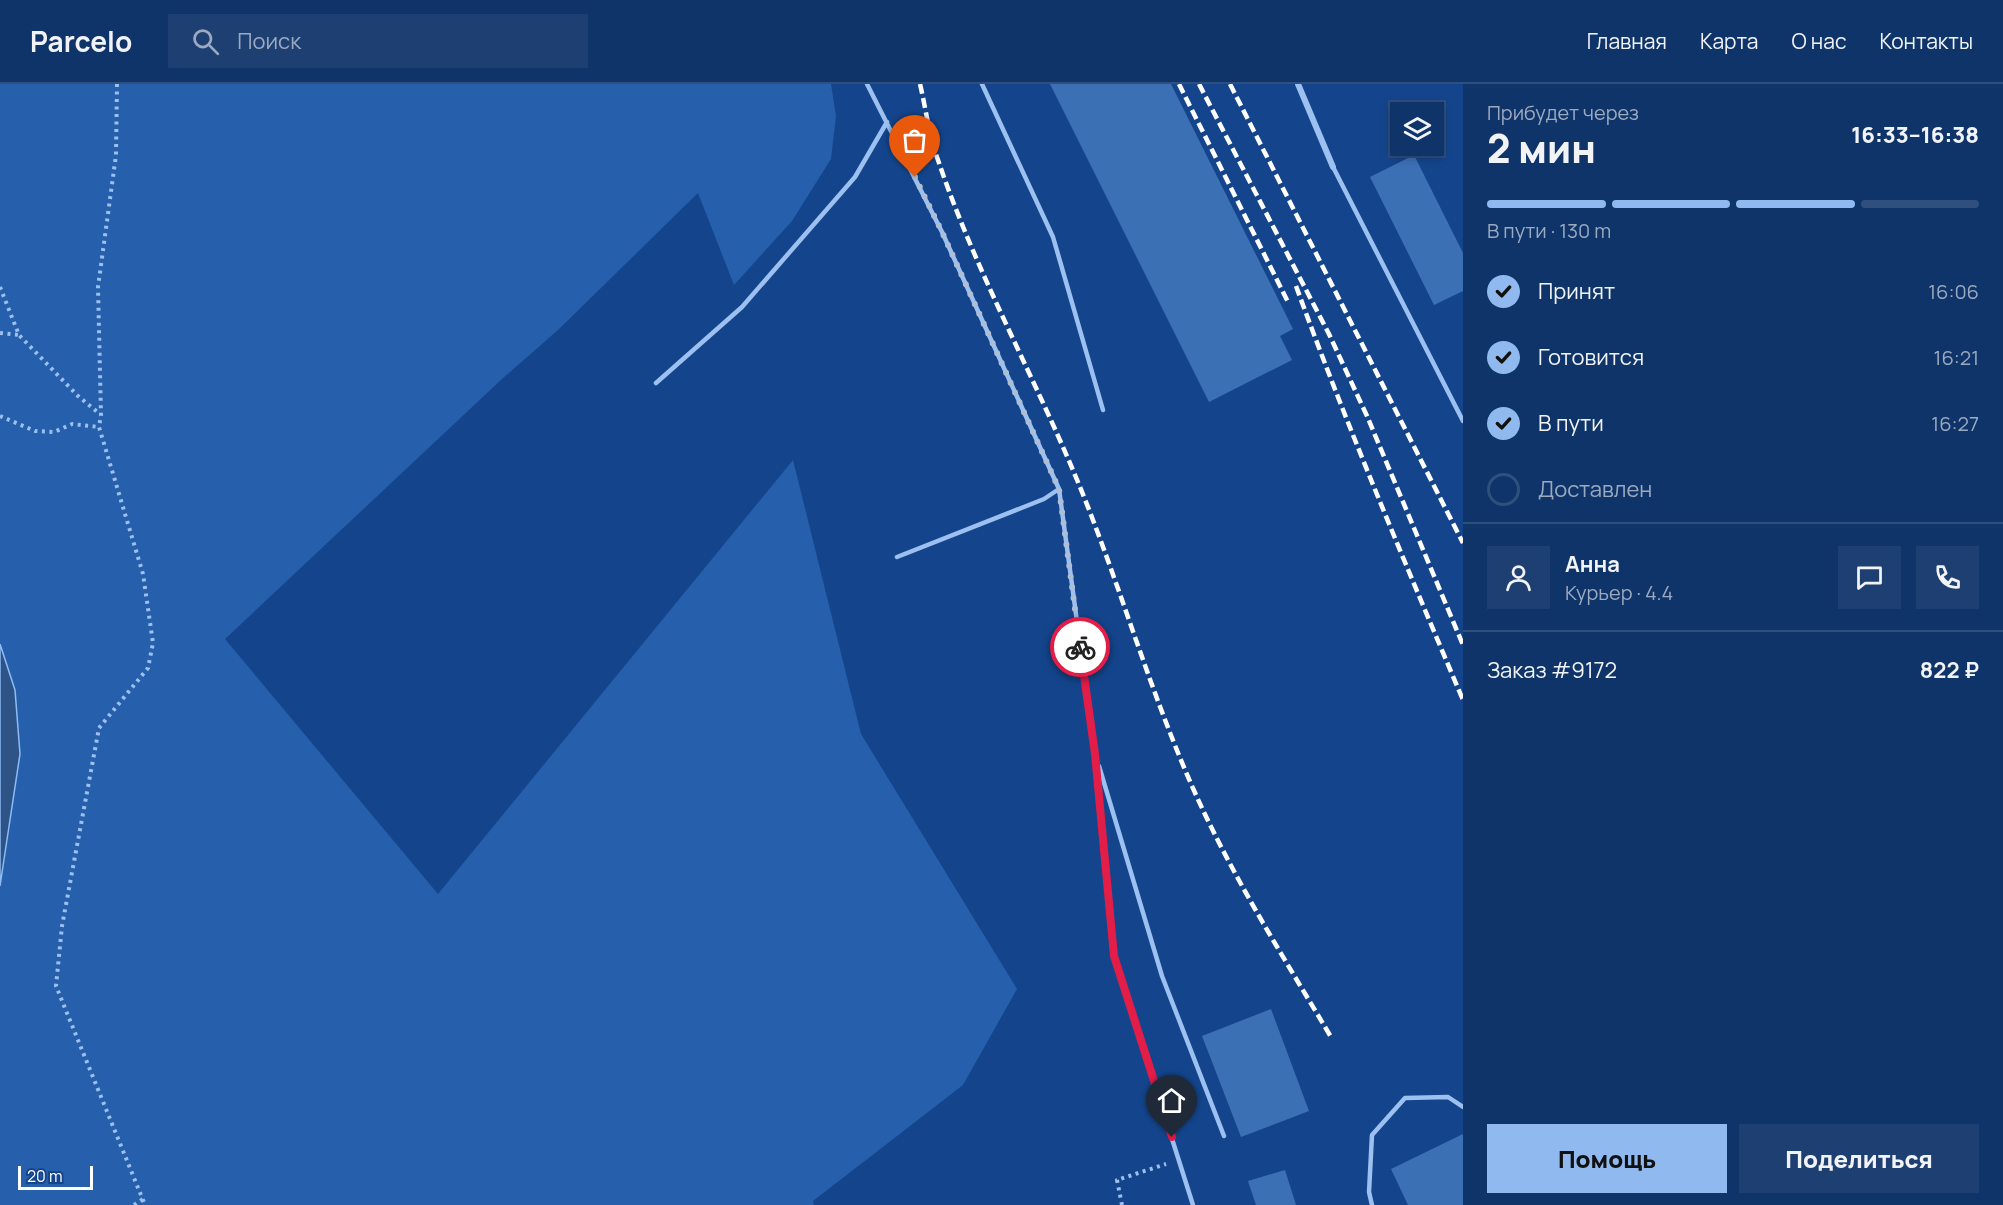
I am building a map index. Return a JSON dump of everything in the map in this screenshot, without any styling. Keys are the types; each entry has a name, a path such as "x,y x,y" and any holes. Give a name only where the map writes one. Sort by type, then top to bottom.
{"street":[{"path":"1298,84 1334,167"}],"lane":[{"path":"867,84 942,232 1059,489 1095,754 1114,956 1193,1205"},
{"path":"982,84 1053,237 1103,410"},
{"path":"656,382 742,307 855,177 887,122"},
{"path":"1334,167 1463,421"},
{"path":"897,557 1044,500 1059,489"},
{"path":"1095,754 1162,976 1224,1136"},
{"path":"1372,1205 1369,1192 1372,1135 1405,1098 1448,1097 1463,1107"}],"path":[{"path":"117,84 116,155 98,287 101,415 99,427 142,574 153,643 148,668 99,728 62,926 56,986 145,1205"},
{"path":"0,287 19,335 78,396 101,415"},
{"path":"0,333 19,335"},
{"path":"0,416 34,431 54,432 72,424 99,427"},
{"path":"1122,1205 1117,1180 1179,1160"},
{"path":"134,1205 143,1199"}],"shaded area":[{"path":"0,84 831,84 836,116 831,159 792,221 734,285 698,193 558,330 503,378 225,639 438,894 793,460 861,734 1017,989 963,1085 813,1201 814,1205 0,1205 0,886 10,826 15,690 0,644"},
{"path":"0,644 15,690 20,754 0,886"}],"building":[{"path":"1050,84 1171,84 1293,329 1280,336 1292,360 1209,402"},
{"path":"1414,156 1463,253 1463,291 1434,305 1370,177"},
{"path":"1271,1009 1309,1111 1241,1137 1202,1036"},
{"path":"1463,1134 1463,1205 1408,1205 1391,1169"},
{"path":"1285,1170 1296,1205 1256,1205 1248,1181"}],"railway":[{"path":"920,84 932,142 953,202 1080,487 1150,680 1196,795 1243,888 1331,1037"},
{"path":"1179,84 1289,304"},
{"path":"1199,84 1329,334 1367,416 1463,645"},
{"path":"1230,84 1463,543"},
{"path":"1296,286 1356,442 1463,700"}],"way so far":[{"path":"915,177 1059,489 1080,647"}],"route":[{"path":"1080,647 1095,754 1114,956 1172,1137"}]}
